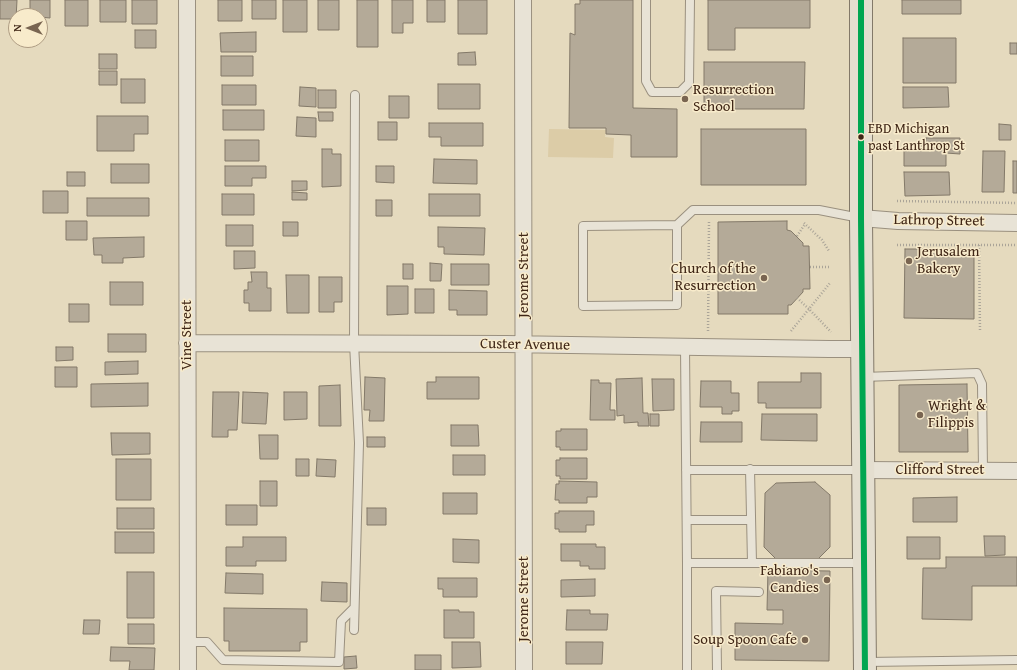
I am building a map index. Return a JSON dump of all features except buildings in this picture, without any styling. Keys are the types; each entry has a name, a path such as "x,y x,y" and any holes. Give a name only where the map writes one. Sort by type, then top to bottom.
{"main road":[{"path":"861,0 861,218 865,666"}],"street":[{"name":"Vine Street","path":"187,0 188,670"},
{"name":"Jerome Street","path":"523,0 525,344 524,670"},
{"name":"Lathrop Street","path":"861,218 898,221 1017,223"},
{"name":"Custer Avenue","path":"187,343 525,344 829,349 863,348"},
{"name":"Clifford Street","path":"863,470 1017,471"}],"lane":[{"path":"646,0 646,81 652,92 680,92 689,83 690,0"},
{"path":"354,630 359,443 354,343 355,95"},
{"path":"677,225 677,306 583,306 582,226 677,225 693,210 819,210 861,218"},
{"path":"685,347 687,670"},
{"path":"863,377 977,373 982,384 983,471"},
{"path":"750,469 752,563"},
{"path":"686,470 863,470"},
{"path":"687,520 751,520"},
{"path":"687,563 864,563"},
{"path":"717,670 716,591 758,592"},
{"path":"188,642 207,642 223,660 340,662 341,621 354,608"},
{"path":"865,666 1017,660"}],"path":[{"path":"897,201 1017,203"},
{"path":"708,219 708,332"},
{"path":"802,221 822,240 829,251"},
{"path":"796,236 805,224"},
{"path":"979,245 980,331"},
{"path":"897,246 1017,245"},
{"path":"810,267 830,267"},
{"path":"789,333 830,283"},
{"path":"797,298 832,333"}],"shaded area":[{"path":"549,129 606,130 605,137 614,138 613,158 548,157"}],"transit line":[{"path":"861,0 861,218 865,670"}],"place":[{"name":"Resurrection School","path":"685,99"},
{"name":"EBD Michigan past Lanthrop St","path":"861,137"},
{"name":"Jerusalem Bakery","path":"909,261"},
{"name":"Church of the Resurrection","path":"764,278"},
{"name":"Wright & Filippis","path":"920,415"},
{"name":"Fabiano's Candies","path":"827,580"},
{"name":"Soup Spoon Cafe","path":"805,640"}]}
